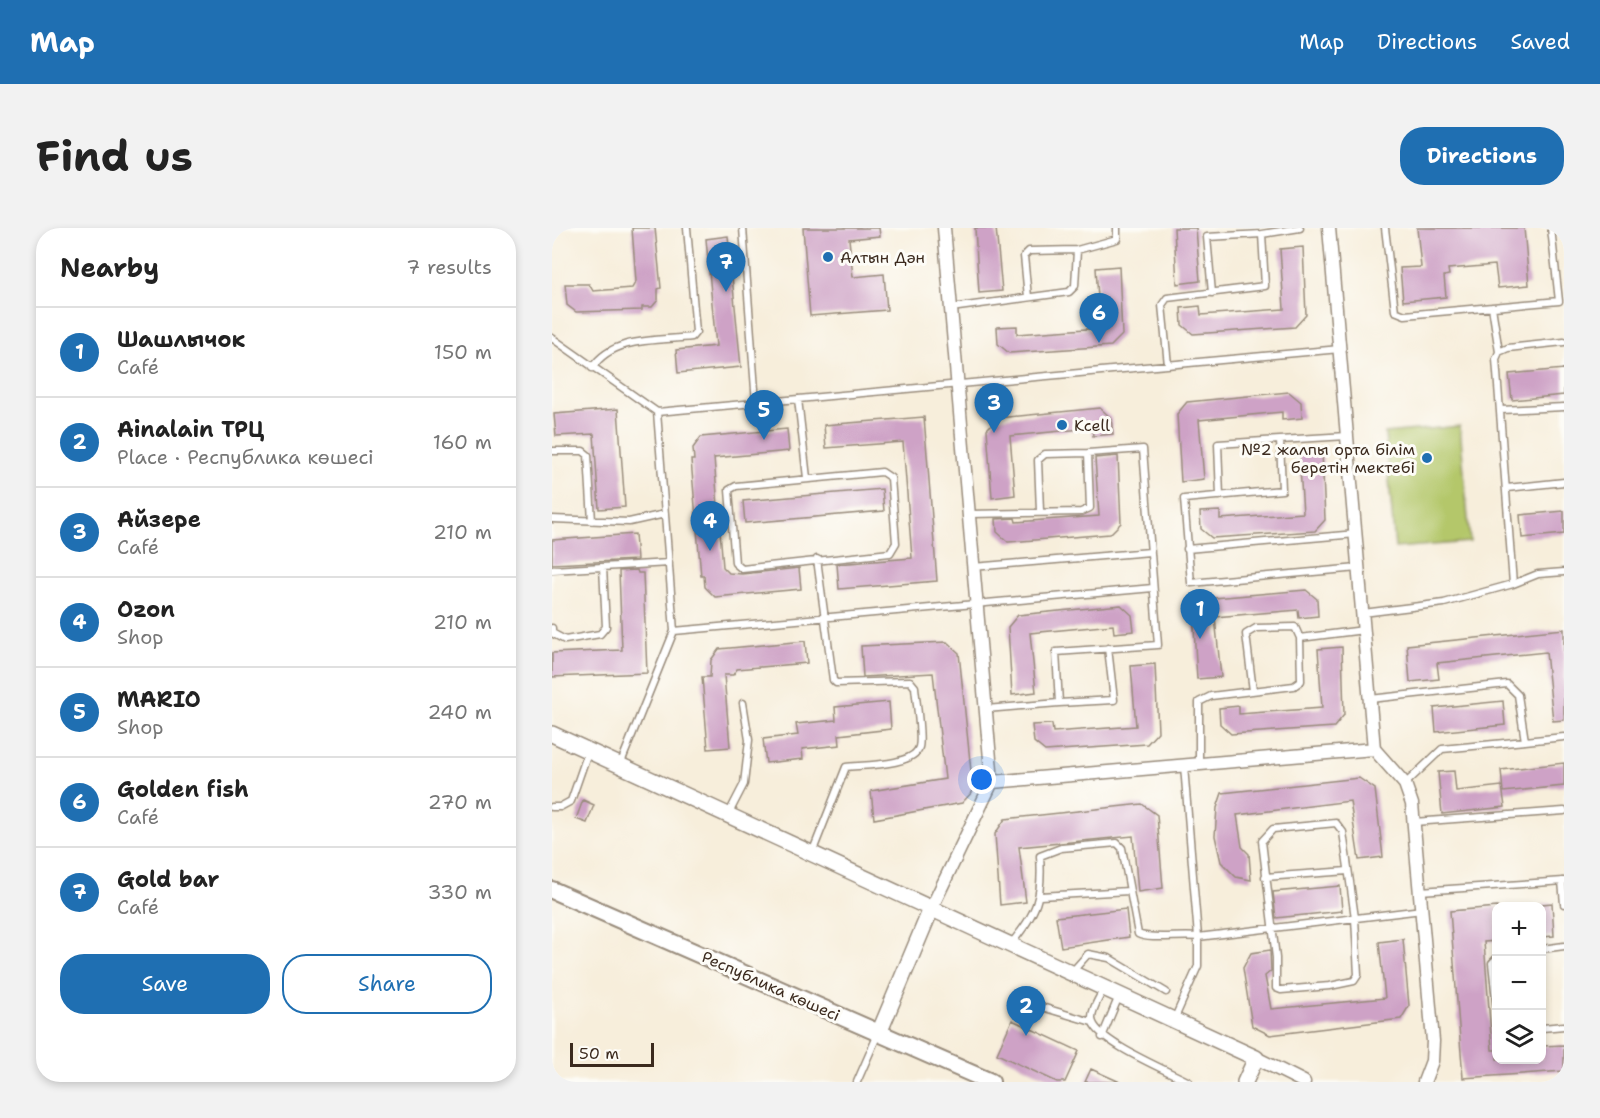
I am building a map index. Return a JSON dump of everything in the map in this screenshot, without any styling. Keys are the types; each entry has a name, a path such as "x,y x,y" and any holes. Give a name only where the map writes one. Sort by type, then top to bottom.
{"main road":[{"name":"Республика көшесі","path":"552,890 991,1082"}],"street":[{"path":"879,1033 931,909 992,782 944,228"},
{"path":"1329,228 1374,749 1405,784 1412,804 1433,1041 1432,1061 1424,1082"},
{"path":"552,734 1304,1082"},
{"path":"992,782 1374,749"},
{"path":"1245,1082 1256,1058"}],"lane":[{"path":"592,368 600,355 617,345 692,337 696,332 687,228"},
{"path":"743,228 756,403"},
{"path":"1028,297 1024,256 1029,251 1077,250 1114,240 1118,236 1117,228"},
{"path":"1212,293 1207,237 1262,234 1300,228"},
{"path":"1385,228 1395,311 1405,315 1561,301 1551,228"},
{"path":"1168,365 1162,305 1167,298 1265,286 1262,234"},
{"path":"951,308 1070,292 1075,286 1077,250"},
{"path":"1492,307 1499,352 1496,360 1513,584"},
{"path":"552,338 657,412 1340,349"},
{"path":"1499,352 1508,348 1564,342"},
{"path":"798,399 807,478"},
{"path":"1501,411 1564,407"},
{"path":"620,765 674,631 657,412"},
{"path":"1220,496 1218,444 1347,436"},
{"path":"1280,440 1282,490 1184,499 1191,583 1358,567"},
{"path":"1040,511 1038,460 1045,453 1143,449 1158,645 1056,652 1059,703"},
{"path":"552,450 583,451 588,454 592,521"},
{"path":"969,514 1081,512 1090,508 1088,453"},
{"path":"882,472 891,478 896,543 890,553 817,559 742,569 735,563 729,490 736,486 882,472"},
{"path":"1507,488 1564,482"},
{"path":"552,519 629,522 665,514"},
{"path":"1187,549 1356,534"},
{"path":"974,567 1150,552"},
{"path":"811,854 846,767 899,762 914,755 920,747 915,687 910,681 836,683 823,618 817,559"},
{"path":"552,570 669,563"},
{"path":"552,628 552,633 565,640 600,634 606,627 603,567"},
{"path":"1362,613 1444,603 1513,584 1538,574 1564,572"},
{"path":"674,631 977,606 1152,588"},
{"path":"1199,764 1199,702 1211,696 1253,691 1294,686 1301,681 1300,638 1295,627 1256,628 1246,634 1253,691"},
{"path":"1300,638 1364,630"},
{"path":"986,709 1114,700 1108,648"},
{"path":"1370,699 1507,684 1518,695 1525,741"},
{"path":"728,815 744,784 749,740 743,703"},
{"path":"1405,784 1442,749 1564,737"},
{"path":"552,807 560,807 572,801 589,751"},
{"path":"1174,1020 1198,966 1198,937 1184,765"},
{"path":"1414,822 1564,811"},
{"path":"1336,823 1343,832 1355,918 1358,975 1354,981 1330,986 1281,990 1276,988 1276,958 1265,878 1262,841 1273,829 1336,823"},
{"path":"1010,945 1024,928 1040,896 1040,855 1061,848 1117,843 1122,848 1138,934 1146,938 1178,934 1198,937 1271,926 1422,910"},
{"path":"1265,878 1348,871"},
{"path":"1420,891 1563,881 1564,904"},
{"path":"1040,896 1129,891"},
{"path":"1546,949 1564,946"},
{"path":"1071,973 1088,954 1109,958 1166,992"},
{"path":"1104,988 1092,1015 1092,1022 1102,1037 1189,1082"},
{"path":"1102,1037 1120,996"},
{"path":"1035,1005 1092,1022"},
{"path":"1546,1028 1564,1026"},
{"path":"857,1082 879,1033"}],"green space":[{"path":"1460,426 1470,542 1395,548 1385,433"}],"building":[{"path":"632,228 655,228 661,288 658,289 658,300 652,307 642,307 642,310 576,312 567,305 565,284 589,284 593,291 632,288 636,281"},
{"name":"Алтын Дән","path":"803,228 879,228 880,236 849,239 853,277 884,274 887,310 810,316"},
{"path":"975,228 996,228 1002,291 979,293"},
{"path":"1174,228 1196,228 1200,281 1177,284"},
{"path":"1417,228 1524,228 1529,285 1498,288 1495,265 1448,269 1449,275 1444,276 1446,297 1403,301 1400,268 1421,267"},
{"path":"728,236 741,367 678,373 676,350 716,346 706,239"},
{"path":"1303,247 1306,315 1295,327 1193,334 1182,325 1181,308 1200,306 1201,315 1284,309 1280,249"},
{"path":"1119,266 1122,335 1111,346 1009,353 998,344 997,327 1017,326 1017,334 1100,328 1096,268"},
{"path":"1564,369 1564,395 1512,400 1509,374"},
{"path":"1289,392 1301,402 1302,418 1282,420 1282,412 1199,420 1204,479 1181,482 1177,414 1187,402"},
{"path":"1100,408 1111,418 1113,434 1093,436 1092,428 1010,436 1015,495 992,498 987,429 998,418"},
{"path":"618,409 625,507 599,509 594,434 556,436 554,414"},
{"path":"924,417 937,581 839,589 837,564 912,558 903,442 826,448 824,425"},
{"path":"787,429 789,451 714,458 723,567 729,573 742,574 799,568 801,589 715,597 705,587 704,576 701,576 691,460 694,460 693,448 701,437"},
{"path":"1322,451 1325,520 1315,531 1212,538 1201,529 1200,512 1220,511 1220,519 1303,513 1299,453"},
{"path":"1118,456 1121,523 1110,534 1008,542 997,532 996,519 1015,518 1016,522 1099,516 1095,458"},
{"path":"882,489 884,511 745,523 743,501"},
{"path":"1564,511 1564,534 1522,538 1520,515"},
{"path":"635,534 637,560 552,564 552,540"},
{"path":"637,570 638,573 643,573 647,673 552,677 552,653 622,650 619,571"},
{"path":"1306,590 1317,599 1318,616 1299,618 1298,610 1215,617 1221,677 1197,679 1193,611 1203,599"},
{"path":"1121,605 1132,615 1134,631 1114,633 1113,625 1030,633 1036,692 1012,695 1008,627 1018,615"},
{"path":"1564,629 1564,720 1553,721 1546,652 1437,663 1439,679 1410,682 1407,645"},
{"path":"805,641 807,663 737,669 733,675 724,675 730,747 708,749 702,677 710,677 711,660 719,649"},
{"path":"947,642 959,653 973,791 962,803 874,819 871,791 945,779 933,673 863,677 861,646"},
{"path":"1342,647 1344,715 1334,727 1231,734 1220,724 1219,708 1239,706 1239,714 1322,708 1318,649"},
{"path":"1155,664 1158,732 1147,744 1045,751 1034,742 1032,725 1052,724 1053,732 1136,726 1131,666"},
{"path":"1503,701 1505,725 1436,732 1434,708"},
{"path":"889,702 891,729 839,735 840,745 802,749 803,759 766,763 763,739 798,735 796,724 836,720 835,707"},
{"path":"1564,763 1564,786 1503,792 1501,770"},
{"path":"1454,771 1456,791 1502,786 1505,807 1442,814 1438,772"},
{"path":"1359,778 1375,789 1383,857 1359,860 1350,801 1237,815 1242,847 1249,854 1251,880 1236,877 1221,862 1215,836 1217,808 1222,793"},
{"path":"583,800 594,805 587,823 576,819"},
{"path":"1142,804 1157,815 1163,888 1138,892 1133,836 1019,847 1026,902 1000,905 995,834 1005,819"},
{"path":"1340,886 1342,911 1276,918 1273,892"},
{"path":"1552,903 1554,936 1546,937 1546,904"},
{"path":"1492,907 1492,941 1484,942 1492,1064 1546,1064 1546,1046 1564,1045 1564,1071 1463,1078 1450,911"},
{"path":"1126,909 1129,937 1061,947 1056,917"},
{"path":"1403,939 1409,1006 1401,1019 1270,1035 1252,1026 1243,968 1251,953 1270,950 1271,971 1265,976 1271,1009 1385,998 1379,942"},
{"path":"1012,1020 1079,1051 1065,1082 1057,1082 997,1054"},
{"path":"1091,1069 1120,1082 1085,1082"}],"place":[{"name":"Алтын Дән","path":"828,257"},
{"name":"Gold bar","path":"726,292"},
{"name":"Golden fish","path":"1099,343"},
{"name":"Kcell","path":"1062,425"},
{"name":"Айзере","path":"994,433"},
{"name":"MARIO","path":"764,440"},
{"name":"№2 жалпы орта білім беретін мектебі","path":"1427,458"},
{"name":"Ozon","path":"710,551"},
{"name":"Шашлычок","path":"1200,639"},
{"name":"Ainalain ТРЦ","path":"1026,1036"}]}
